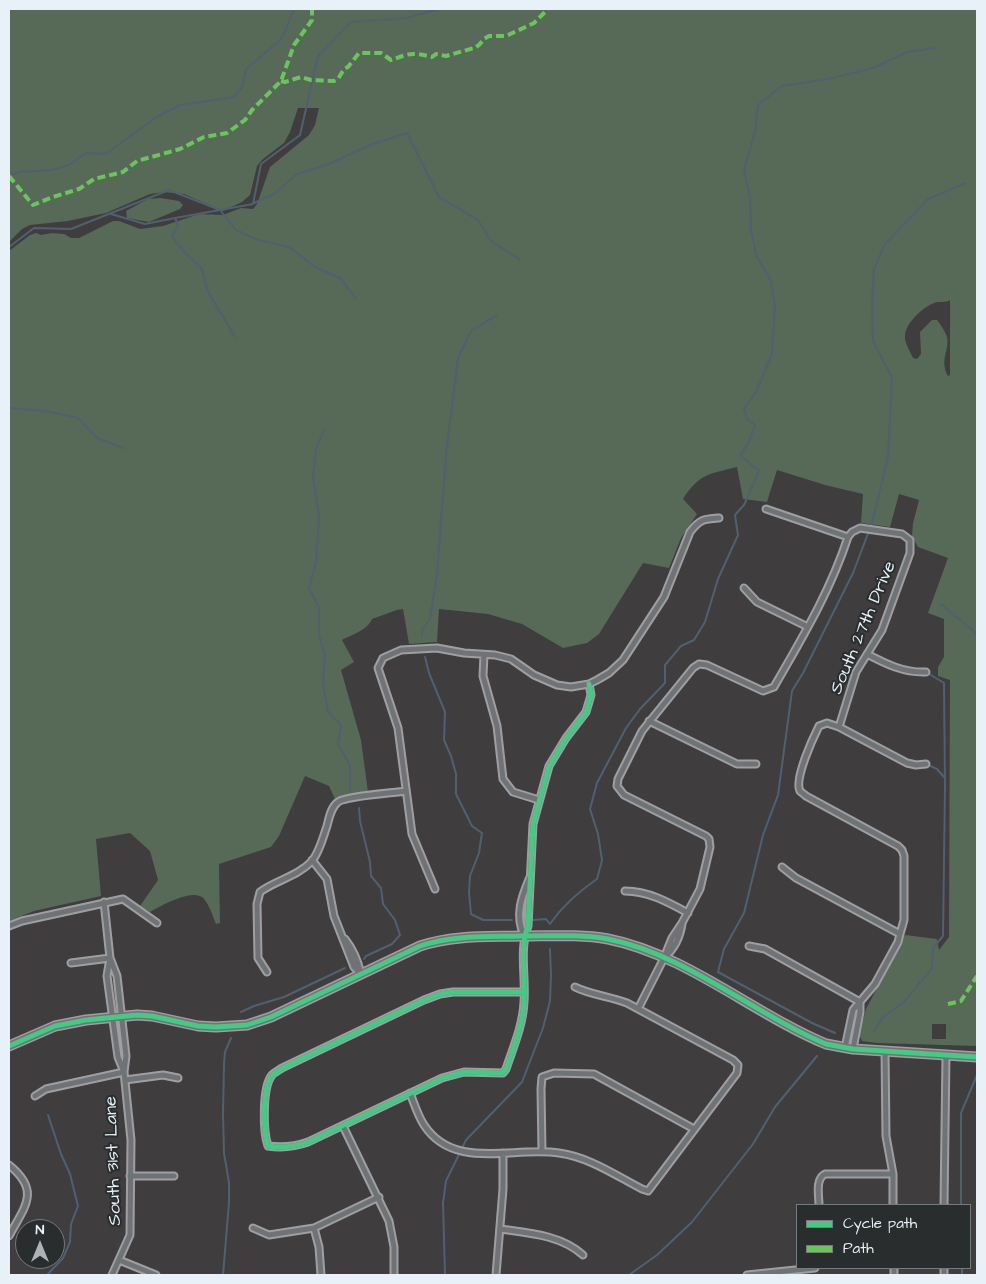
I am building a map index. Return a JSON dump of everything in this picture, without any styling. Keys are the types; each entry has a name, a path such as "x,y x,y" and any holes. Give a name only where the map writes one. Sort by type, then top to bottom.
{"street":[{"path":"638,1009 702,883 710,847 709,839 706,836 624,795 617,786 618,779 649,721 693,668 699,664 707,665 762,690 769,690 774,687 832,582 848,537 766,509"},
{"path":"435,889 412,834 398,728 378,668 383,658 401,650 428,648 495,655 511,658 534,675 558,685 589,684 610,673 623,660 664,597 690,532 700,520 719,518"},
{"name":"South 27th Drive","path":"839,726 856,672 882,630 910,553 910,540 902,534 860,528 848,537"},
{"path":"744,588 757,602 808,627"},
{"path":"867,654 890,666 915,672 926,672"},
{"path":"484,655 483,676 497,726 503,779 513,792 540,800"},
{"path":"524,936 528,926 533,824 549,766 566,738 586,712 591,695 589,684"},
{"path":"649,721 737,764 756,764"},
{"path":"849,1049 853,1010 875,984 898,942 904,920 902,850 898,846 806,796 800,790 799,785 802,767 809,744 819,726 827,723 839,726 907,763 916,765 926,764"},
{"path":"267,972 258,958 257,904 260,892 266,887 291,876 312,860 320,845 332,809 337,802 346,799 406,791"},
{"path":"312,860 328,880 332,897 332,910 343,936 353,950 361,974"},
{"path":"782,867 796,878 900,934"},
{"path":"524,992 440,994 282,1068 272,1075 266,1088 264,1137 268,1146 278,1148 296,1147 442,1078 464,1072 503,1073 521,1025 524,1002 524,992 524,936 520,926 520,908 521,895 530,876"},
{"path":"626,891 648,894 688,913"},
{"path":"9,926 22,921 122,899 157,923"},
{"name":"South 31st Lane","path":"104,902 110,958 117,976 122,1016 126,1056 124,1072 131,1140 130,1235 112,1275"},
{"path":"520,908 528,908"},
{"path":"9,1046 63,1024 122,1016 152,1016 206,1027 240,1026 263,1020 420,946 435,941 459,937 524,936 596,937 623,943 664,958 818,1040 849,1049 977,1057"},
{"path":"749,946 765,949 860,1002"},
{"path":"71,963 110,958"},
{"name":"South 31st Lane","path":"110,958 107,976 118,1057 124,1072"},
{"path":"410,1093 424,1125 440,1141 457,1150 464,1152 503,1153 542,1152 576,1156 648,1191 737,1074 738,1065 733,1060 616,998 586,992 575,987"},
{"path":"109,988 118,988"},
{"path":"849,1049 860,1012 860,1002"},
{"path":"851,1018 858,1020"},
{"path":"116,1043 124,1042"},
{"path":"885,1051 886,1136 893,1174 894,1204"},
{"path":"944,1204 946,1055"},
{"path":"35,1096 46,1089 124,1072"},
{"path":"542,1152 540,1089 542,1077 554,1073 594,1074 694,1130"},
{"path":"125,1080 163,1075 178,1078"},
{"path":"342,1126 386,1211 392,1231 394,1275"},
{"path":"496,1275 503,1189 503,1153"},
{"path":"9,1165 25,1180 28,1192 24,1208 9,1236"},
{"path":"819,1204 819,1180 825,1174 893,1174"},
{"path":"130,1176 174,1176"},
{"path":"253,1228 269,1235 314,1228 379,1197"},
{"path":"314,1228 319,1247 321,1275"},
{"path":"500,1229 526,1232 560,1240 573,1246 583,1255"},
{"path":"119,1260 156,1275"},
{"path":"747,1275 805,1269"}],"green space":[{"path":"9,9 977,9 977,1046 877,1043 862,1041 859,1034 866,1009 905,935 937,939 939,950 949,937 950,680 938,676 938,667 944,657 944,619 928,613 948,558 918,547 912,536 919,500 899,494 890,527 861,523 863,494 825,485 777,470 767,502 743,499 737,467 706,476 694,484 683,499 697,514 681,538 669,568 643,563 599,634 587,643 563,648 522,624 488,614 439,609 437,642 409,644 403,609 372,619 363,629 342,640 354,662 341,670 361,740 368,792 335,799 329,786 305,776 279,836 271,847 219,864 220,923 216,924 208,905 199,896 185,896 150,912 140,906 158,880 150,851 130,833 96,839 101,896 34,911 9,921 9,251 30,235 36,233 41,235 52,233 64,234 71,238 79,238 113,221 119,221 140,229 163,226 199,214 223,215 241,208 253,209 257,204 270,167 309,135 315,125 319,108 298,108 284,143 257,166 250,195 242,202 223,211 184,194 164,192 150,194 106,213 68,221 30,225 22,229 9,242","holes":["950,300 950,375 948,376 944,365 948,342 943,328 937,320 932,320 920,332 921,354 917,359 913,358 906,344 905,335 908,326 925,308 934,303","932,1024 946,1024 946,1039 932,1039"]},
{"path":"161,198 179,201 183,205 180,209 149,222 127,218 126,211 148,199"}],"waterway":[{"path":"9,176 19,172 51,170 69,165 86,153 106,154 155,118 180,105 234,97 242,87 246,69 280,40 294,9"},
{"path":"9,247 34,228 71,229 169,190 220,210 253,204 261,164 300,135 318,56 351,22 407,18 438,9"},
{"path":"533,920 546,919 550,924 571,899 597,879 602,860 598,834 590,809 597,783 626,728 640,709 665,683 665,665 681,646 694,640 705,622 718,579 738,535 735,515 744,505 759,471 740,455 749,442 755,425 747,419 744,409 757,390 772,354 775,306 771,281 756,255 751,229 750,198 744,170 755,132 758,105 782,86 828,79 873,68 907,52 935,48"},
{"path":"254,203 274,194 297,174 329,164 370,145 407,133 439,197 478,220 491,241 520,260"},
{"path":"835,1033 812,1023 718,972 724,949 744,913 763,835 778,795 792,691 803,673 853,573 872,523 888,457 892,378 873,341 872,302 874,269 885,244 928,199 966,183"},
{"path":"175,218 220,210 236,230 258,240 289,247 315,267 340,278 356,299"},
{"path":"111,214 145,224 175,218 178,225 172,237 202,269 207,290 235,337"},
{"path":"422,637 422,630 430,619 437,574 446,455 458,358 471,331 497,315"},
{"path":"9,408 45,411 78,418 97,438 123,448"},
{"path":"324,430 316,449 313,477 319,516 316,562 309,588 319,608 319,635 325,656 323,684 328,712 341,725 338,744 350,766 350,791"},
{"path":"941,604 977,634"},
{"path":"425,657 429,673 445,712 444,740 456,774 456,794 472,826 482,833 479,853 470,876 471,914 483,920 512,920"},
{"path":"874,1031 882,1018 904,1002 932,968 933,948 943,936 944,683 926,672"},
{"path":"926,764 937,769 944,777"},
{"path":"359,808 371,876 381,888 383,904 395,920 400,935 392,944 366,956 364,959"},
{"path":"445,1275 443,1203 446,1181 466,1140 522,1082 543,1028 550,1001 550,949"},
{"path":"241,1012 284,997 345,968"},
{"path":"223,1275 229,1203 229,1183 224,1153 224,1064 225,1052 231,1038"},
{"path":"629,1275 657,1255 692,1222 753,1144 775,1107 817,1056"},
{"path":"961,1204 961,1113 977,1075"},
{"path":"47,1275 63,1258 70,1242 71,1224 78,1206 70,1174 48,1115"},
{"path":"962,1269 962,1275"}],"marked path":[{"path":"9,176 33,205 79,189 94,179 123,172 137,161 180,149 204,137 227,133 245,120 252,110 281,81 294,45 312,20 312,9"},
{"path":"281,81 285,82 301,77 311,80 334,81 338,79 344,69 348,67 359,53 381,53 391,60 411,54 432,57 436,54 446,56 474,48 489,36 506,36 534,23 548,9"},
{"path":"948,1004 961,1001 977,976"}],"cycle path":[{"path":"524,992 453,992 440,994 282,1068 272,1075 266,1089 264,1121 268,1146 288,1147 308,1142 442,1078 464,1072 503,1073 506,1069 523,1011 524,993 523,954 528,926 533,824 549,766 566,738 586,712 591,695 589,684"},
{"path":"9,1046 55,1026 86,1020 137,1015 152,1016 198,1026 247,1025 271,1017 432,942 495,936 587,936 608,939 637,947 664,958 692,971 772,1017 826,1044 853,1049 977,1057"}]}
